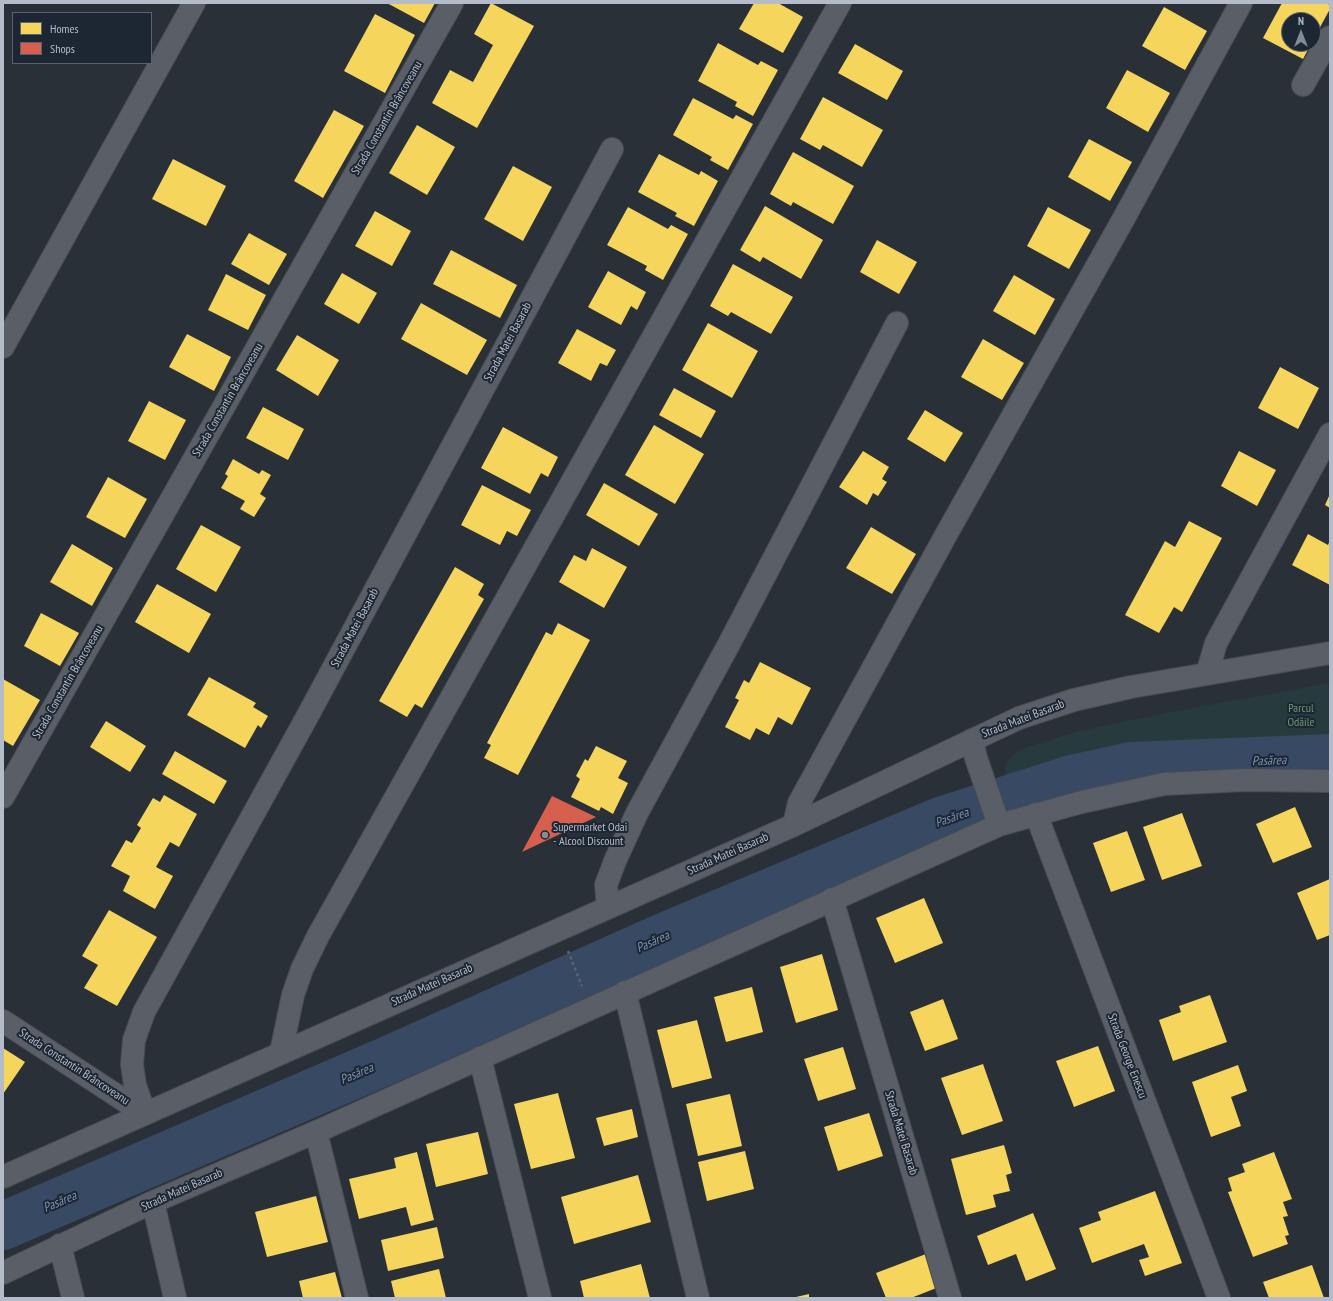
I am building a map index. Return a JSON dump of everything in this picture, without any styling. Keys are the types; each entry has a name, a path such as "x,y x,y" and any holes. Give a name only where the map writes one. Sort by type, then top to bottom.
{"street":[{"path":"3,347 194,3"},
{"name":"Strada Constantin Brâncoveanu","path":"3,797 452,3"},
{"path":"281,1052 293,995 302,968 318,936 840,3"},
{"path":"794,824 799,803 946,533 1124,218 1241,3"},
{"path":"1303,85 1330,36"},
{"name":"Strada Matei Basarab","path":"145,1114 135,1085 132,1064 134,1040 144,1012 307,717 612,149"},
{"path":"608,907 606,885 615,861 637,813 729,644 897,323"},
{"path":"1207,674 1216,643 1330,434"},
{"name":"Strada Matei Basarab","path":"4,1176 794,824 974,749 1019,718 1074,700 1131,687 1330,653"},
{"path":"974,749 996,818"},
{"name":"Strada Matei Basarab","path":"3,1273 153,1202 316,1132 832,899 996,818 1036,814 1164,784 1244,780 1330,782"},
{"name":"Strada George Enescu","path":"1036,814 1219,1298"},
{"name":"Strada Matei Basarab","path":"832,899 950,1298"},
{"path":"625,992 698,1298"},
{"name":"Strada Constantin Brâncoveanu","path":"3,1021 145,1114"},
{"path":"480,1058 540,1298"},
{"path":"316,1132 357,1298"},
{"path":"153,1202 175,1298"},
{"path":"60,1245 72,1298"}],"path":[{"path":"559,928 591,1008"}],"green space":[{"name":"Parcul Odăile","path":"1330,683 1330,742 1192,746 1151,751 1099,759 1008,783 1005,773 1006,764 1011,757 1024,748 1079,731 1170,712"}],"building: Homes":[{"path":"387,3 435,3 424,23"},
{"path":"491,3 534,26 477,128 432,103 450,70 473,82 493,45 474,34"},
{"path":"754,3 778,3 803,17 783,53 739,29"},
{"path":"1282,3 1326,3 1330,5 1330,9 1321,25 1321,12 1281,12 1281,47 1263,38"},
{"path":"1164,7 1207,31 1185,70 1142,46"},
{"path":"375,14 415,35 385,93 344,71"},
{"path":"718,43 758,65 761,61 778,70 753,116 735,106 737,102 698,81"},
{"path":"855,44 903,71 887,100 838,73"},
{"path":"1290,52 1307,52 1303,59"},
{"path":"1127,70 1170,93 1148,132 1106,108"},
{"path":"823,97 883,130 862,167 823,145 820,150 800,139"},
{"path":"693,98 733,119 736,115 753,124 728,170 710,160 712,157 673,135"},
{"path":"334,110 364,126 323,198 294,181"},
{"path":"417,125 455,147 427,195 389,173"},
{"path":"1089,139 1132,162 1110,201 1068,177"},
{"path":"793,152 854,186 833,224 793,202 791,206 770,194"},
{"path":"659,154 699,175 701,171 718,181 694,226 675,216 677,213 638,192"},
{"path":"173,159 226,186 206,226 152,199"},
{"path":"513,166 552,187 523,241 484,219"},
{"path":"765,206 823,240 801,279 763,257 760,262 740,250"},
{"path":"628,207 668,229 671,225 688,234 663,280 645,270 647,266 607,245"},
{"path":"1048,207 1091,230 1069,269 1027,246"},
{"path":"375,211 411,231 392,266 355,246"},
{"path":"249,233 287,254 269,285 231,264"},
{"path":"877,240 917,262 899,294 860,272"},
{"path":"451,250 517,285 500,318 433,284"},
{"path":"733,264 793,297 771,334 731,312 728,316 710,306"},
{"path":"608,271 646,292 637,310 631,306 621,325 588,307"},
{"path":"342,273 377,293 359,324 324,304"},
{"path":"226,274 266,295 248,330 208,310"},
{"path":"1014,275 1055,299 1035,335 993,311"},
{"path":"421,303 487,340 467,375 401,339"},
{"path":"708,323 758,351 732,398 682,370"},
{"path":"577,329 616,350 607,366 600,363 591,381 558,363"},
{"path":"187,334 231,357 214,391 169,367"},
{"path":"297,335 339,360 318,396 276,370"},
{"path":"983,339 1024,363 1002,400 961,377"},
{"path":"1280,367 1319,388 1298,429 1258,408"},
{"path":"674,388 716,411 701,438 659,415"},
{"path":"149,401 186,420 165,460 128,441"},
{"path":"263,407 304,429 288,460 246,438"},
{"path":"925,410 963,433 945,462 907,439"},
{"path":"654,425 704,454 675,504 625,475"},
{"path":"503,427 558,457 548,477 541,473 530,494 481,468"},
{"path":"863,451 889,467 882,479 887,482 878,496 873,493 867,505 839,487"},
{"path":"1239,451 1276,470 1257,506 1221,486"},
{"path":"233,459 259,474 262,470 271,475 260,494 266,498 254,517 240,509 245,501 221,488 228,476 225,474"},
{"path":"108,477 147,499 125,538 86,517"},
{"path":"604,483 658,514 639,546 586,515"},
{"path":"482,485 531,510 517,536 507,531 500,545 461,525"},
{"path":"1330,494 1330,508 1325,505"},
{"path":"1189,521 1222,538 1182,612 1174,607 1159,633 1125,615 1165,541 1175,547"},
{"path":"201,525 241,547 216,592 176,569"},
{"path":"871,527 916,554 892,594 846,568"},
{"path":"1308,534 1328,545 1330,540 1330,585 1292,565"},
{"path":"72,544 113,568 92,606 50,582"},
{"path":"592,548 627,567 604,608 559,582 574,555 586,561"},
{"path":"455,567 484,584 478,595 484,599 422,708 415,704 407,717 379,701"},
{"path":"157,584 211,614 189,653 135,622"},
{"path":"41,613 79,633 60,666 24,646"},
{"path":"558,623 590,640 518,775 484,758 491,745 487,743 546,632 552,635"},
{"path":"760,662 811,688 792,725 778,717 769,735 756,728 750,740 725,727 739,700 735,698 744,680 749,683"},
{"path":"209,677 256,703 253,707 268,716 261,728 258,725 245,748 187,715"},
{"path":"3,679 40,700 13,746 3,740"},
{"path":"106,721 146,746 130,772 90,747"},
{"path":"596,746 627,761 618,778 628,783 613,814 601,807 599,811 571,797 580,779 576,776 585,759 588,761"},
{"path":"175,751 227,781 214,804 162,774"},
{"path":"164,795 197,814 179,847 170,842 156,867 173,876 155,909 123,891 130,876 111,866 126,840 132,843 141,828 137,825 153,798 160,802"},
{"path":"1295,807 1312,847 1273,863 1256,824"},
{"path":"1182,813 1202,866 1162,880 1143,827"},
{"path":"1127,831 1145,880 1111,892 1093,843"},
{"path":"1330,879 1330,935 1317,940 1297,893"},
{"path":"924,898 943,943 895,963 876,918"},
{"path":"109,910 157,937 117,1006 84,988 98,965 82,956"},
{"path":"822,954 838,1010 796,1023 780,967"},
{"path":"752,987 763,1032 726,1042 714,997"},
{"path":"1210,995 1227,1042 1173,1061 1159,1020 1181,1012 1179,1006"},
{"path":"943,999 958,1039 925,1051 910,1012"},
{"path":"697,1020 712,1078 672,1088 657,1030"},
{"path":"1098,1046 1115,1091 1074,1107 1056,1061"},
{"path":"843,1047 856,1089 818,1101 804,1059"},
{"path":"3,1048 25,1062 3,1094"},
{"path":"983,1064 1003,1121 962,1135 941,1078"},
{"path":"1238,1065 1247,1091 1231,1097 1241,1126 1211,1137 1192,1082"},
{"path":"558,1093 575,1158 531,1169 514,1104"},
{"path":"730,1094 742,1146 698,1156 686,1104"},
{"path":"632,1109 638,1137 604,1146 596,1118"},
{"path":"869,1113 883,1156 838,1171 824,1127"},
{"path":"478,1132 488,1174 436,1187 426,1144"},
{"path":"1004,1145 1012,1173 1006,1175 1010,1191 993,1195 996,1207 966,1215 951,1159"},
{"path":"745,1151 754,1189 707,1201 698,1162"},
{"path":"417,1152 434,1220 411,1226 406,1207 359,1219 349,1179 396,1168 394,1158"},
{"path":"1274,1152 1292,1199 1283,1202 1288,1216 1283,1217 1289,1235 1285,1236 1288,1244 1253,1257 1228,1192 1232,1191 1228,1178 1245,1172 1242,1164"},
{"path":"638,1175 651,1222 574,1244 561,1197"},
{"path":"1155,1191 1182,1263 1145,1276 1139,1260 1149,1257 1144,1244 1092,1263 1079,1228 1101,1220 1098,1212"},
{"path":"316,1196 328,1242 267,1257 255,1212"},
{"path":"1033,1213 1056,1269 1026,1281 1016,1254 988,1265 977,1236"},
{"path":"437,1227 444,1258 388,1271 381,1240"},
{"path":"926,1254 939,1287 911,1298 886,1298 876,1273"},
{"path":"641,1264 650,1298 584,1298 580,1281"},
{"path":"1312,1265 1324,1298 1269,1298 1263,1282"},
{"path":"439,1269 446,1298 395,1298 391,1281"},
{"path":"335,1272 342,1298 303,1298 299,1281"},
{"path":"809,1294 809,1298 796,1298 796,1297"}],"building: Shops":[{"name":"Supermarket Odai - Alcool Discount","path":"552,796 596,817 522,852"}],"waterway":[{"name":"Pasărea","path":"3,1226 386,1061 659,939 943,820 1068,780 1131,766 1330,758"}],"place":[{"name":"Supermarket Odai - Alcool Discount","path":"545,835"}]}
